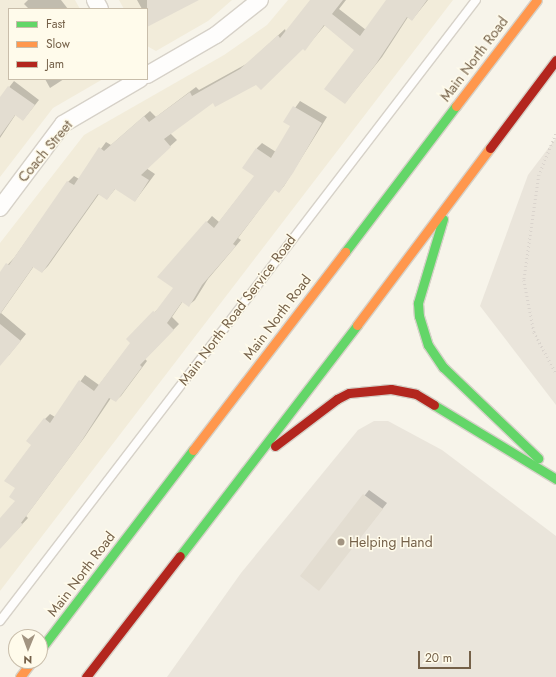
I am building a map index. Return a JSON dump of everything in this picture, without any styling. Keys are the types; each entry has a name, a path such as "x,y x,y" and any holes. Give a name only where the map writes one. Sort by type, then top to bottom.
{"highway":[{"name":"Main North Road","path":"48,640 537,0"},
{"path":"86,677 253,463 556,60"},
{"path":"447,206 418,302 419,316 428,345 443,367 556,474"},
{"path":"253,463 337,399 349,393 391,389 416,394 556,479"}],"street":[{"path":"148,74 216,35 260,0"},
{"name":"Coach Street","path":"0,208 63,124 138,80"}],"lane":[{"name":"Main North Road Service Road","path":"0,621 476,0"}],"path":[{"path":"556,134 539,174 524,280 534,332 556,373"}],"shaded area":[{"path":"0,0 75,0 79,8 8,8 8,80 101,80 53,108 0,177"},
{"path":"119,0 232,0 208,21 156,51 148,47 148,8 123,8"},
{"path":"288,0 453,0 0,591 0,243 84,135 224,55 267,25"},
{"path":"556,138 556,405 480,306 528,175"},
{"path":"374,421 388,421 442,450 556,536 556,677 167,677 241,573 358,430"}],"building":[{"path":"147,0 199,0 148,26"},
{"path":"310,0 343,0 332,14 360,36 386,0 427,0 412,21 407,17 376,64 345,104 324,89 354,50 324,25 305,51 303,49 261,90 256,85 215,107 213,103 164,139 171,147 141,175 149,180 135,202 115,189 107,200 98,194 42,273 33,267 0,314 0,272 6,263 9,265 67,181 74,185 99,147 104,151 144,116 149,122 190,92 192,96 240,69 278,35 280,38"},
{"path":"8,86 35,105 23,121 15,115 0,136 0,97"},
{"path":"293,106 322,123 293,173 279,193 275,190 233,244 236,246 202,285 189,307 182,302 167,323 174,330 140,365 142,367 116,402 109,398 79,445 21,523 23,524 0,549 0,518 15,501 9,497 15,488 4,481 31,445 26,441 44,418 50,423 79,380 94,391 130,343 126,339 153,311 155,312 173,288 157,277 206,221 214,228 254,176 242,168 256,148 271,158 290,126 283,122"},
{"path":"0,324 21,341 0,366"},
{"name":"Helping Hand","path":"363,494 383,509 319,591 300,576"}],"traffic: fast":[{"path":"345,252 456,106"},
{"path":"443,219 418,303 419,316 428,345 443,367 538,458"},
{"path":"180,556 357,325"},
{"path":"434,405 556,479"},
{"path":"48,640 193,450"}],"traffic: slow":[{"path":"456,106 537,0"},
{"path":"357,325 490,148"},
{"path":"193,450 345,252"},
{"path":"20,677 26,669"}],"traffic: jam":[{"path":"490,148 556,60"},
{"path":"275,446 337,399 349,393 391,389 416,394 434,405"},
{"path":"86,677 180,556"}],"place":[{"name":"Helping Hand","path":"341,542"}]}
